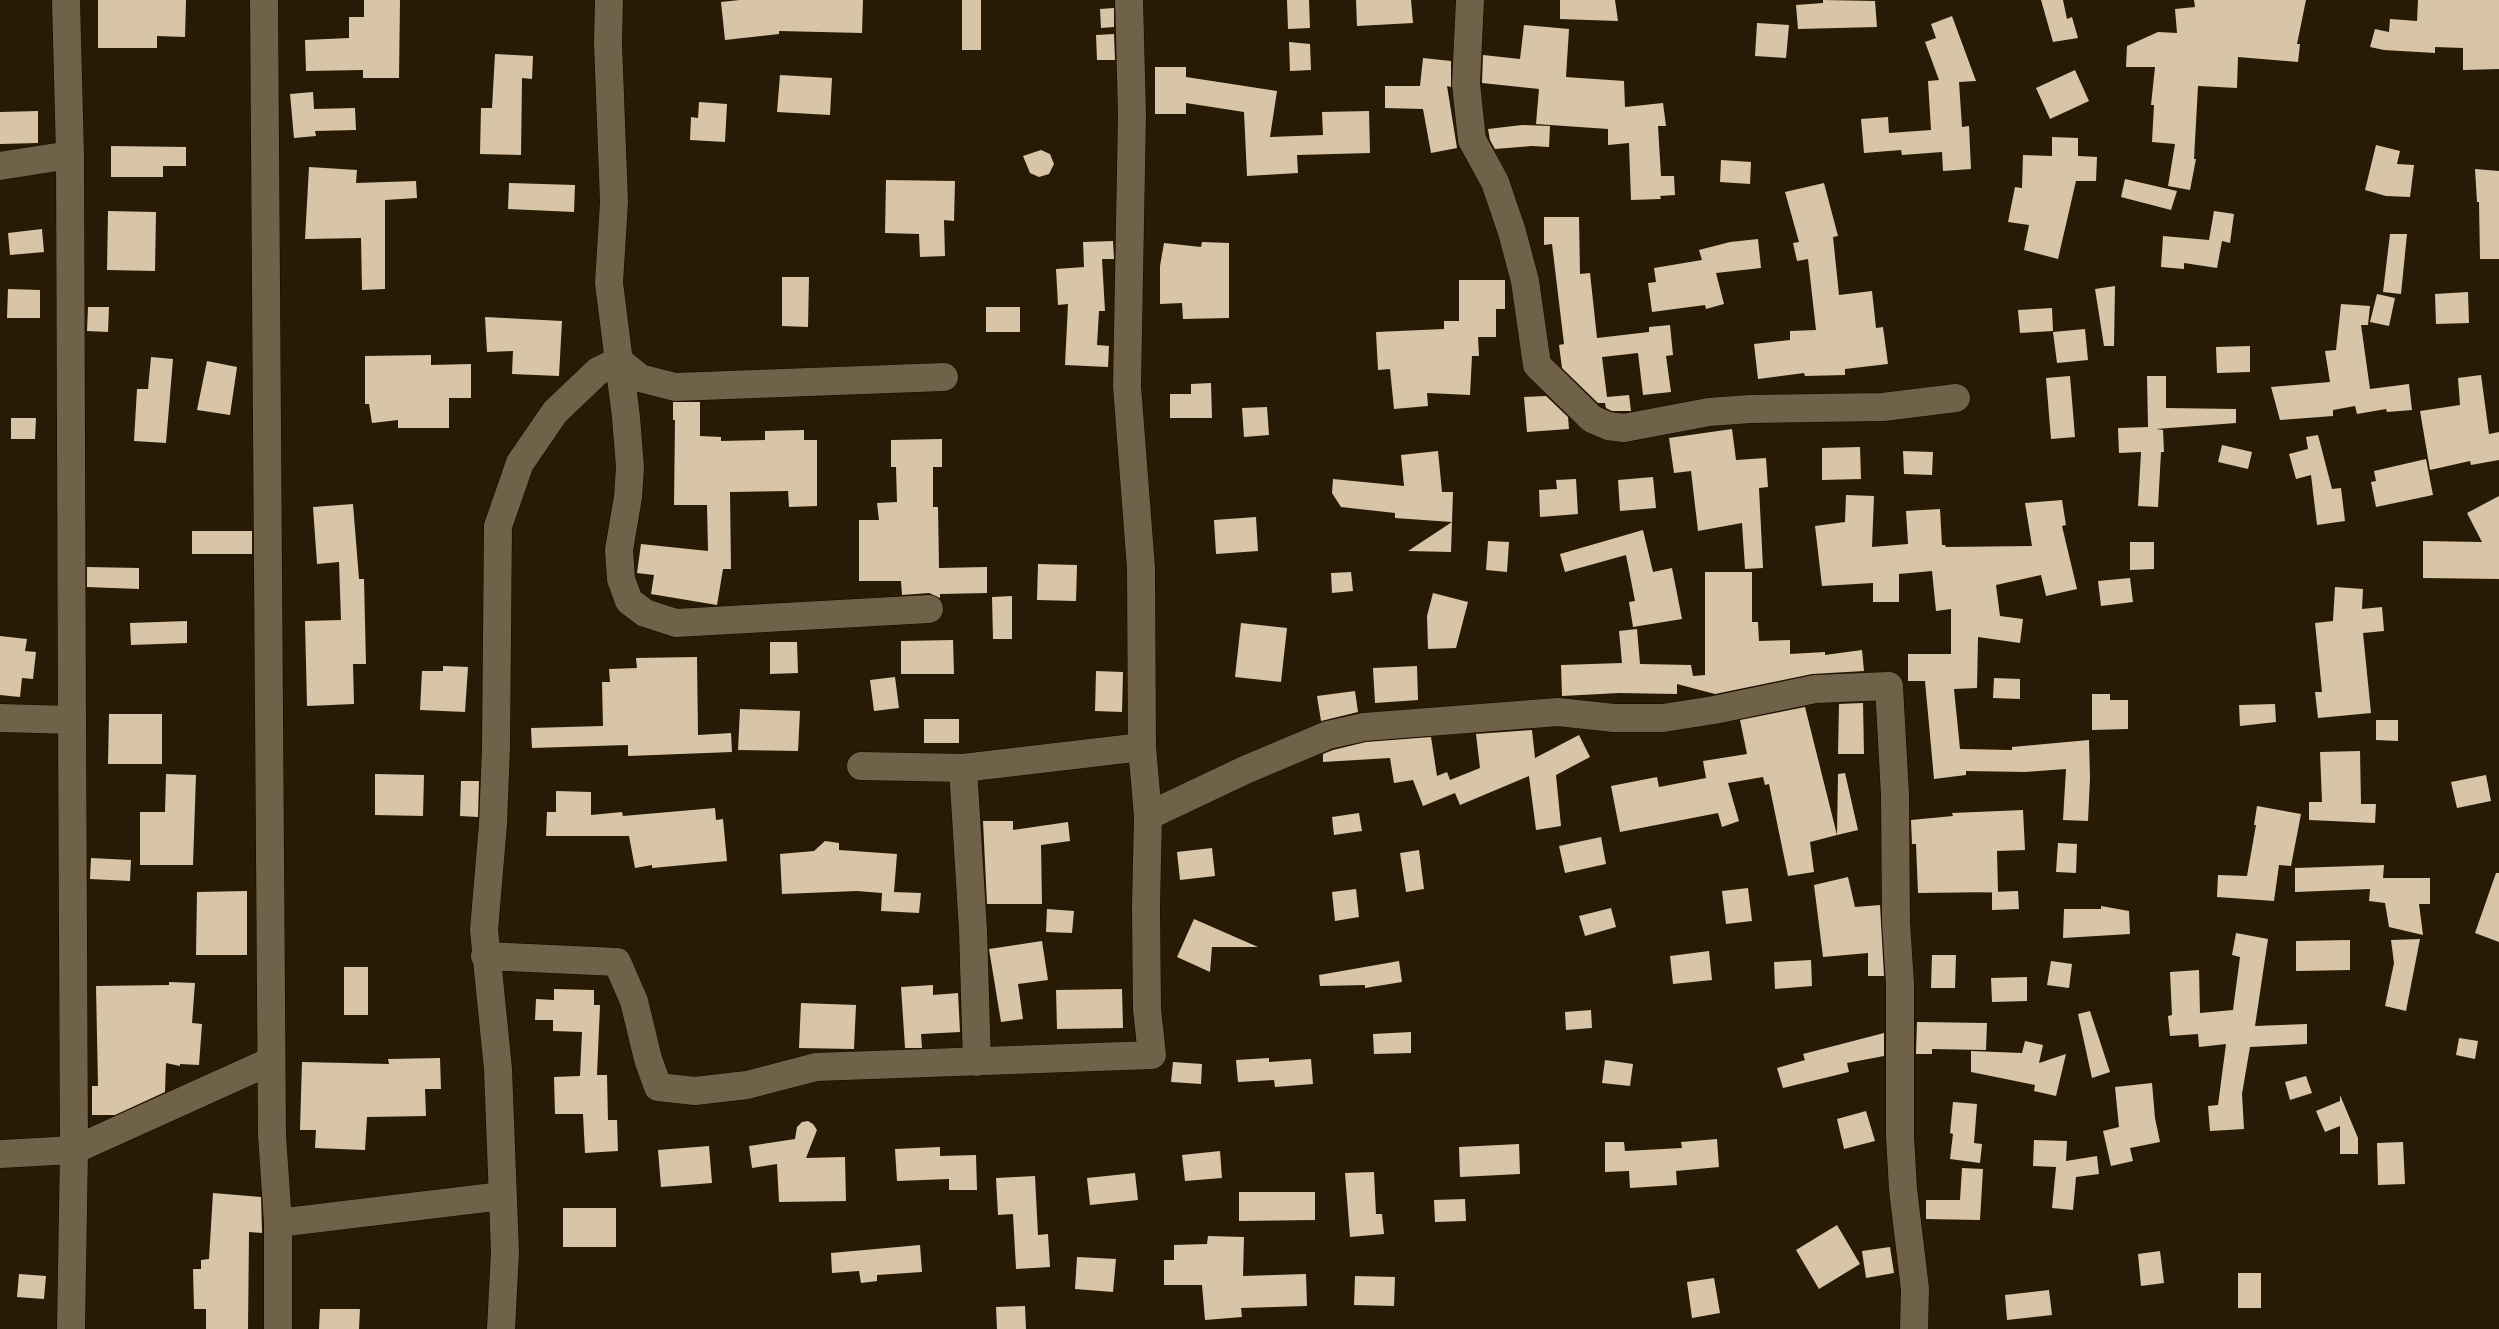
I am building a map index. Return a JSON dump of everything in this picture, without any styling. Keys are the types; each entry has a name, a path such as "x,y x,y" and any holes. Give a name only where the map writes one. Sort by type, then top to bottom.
{"street":[{"path":"66,0 70,155 74,1150 70,1329"},
{"path":"264,0 271,1061 272,1135 278,1223 278,1329"},
{"path":"609,0 608,43 614,202 609,283 630,467 628,497 619,550 622,580 629,601 645,613 676,623 930,609"},
{"path":"485,956 617,962 634,1000 648,1059 658,1087 696,1091 747,1085 816,1068 1152,1055 1147,1009 1146,907 1148,816 1142,747 1141,568 1127,386 1132,114 1129,0"},
{"path":"1470,0 1466,84 1472,140 1495,182 1514,240 1525,281 1537,365 1592,419 1608,426 1624,428 1708,412 1750,409 1883,407 1956,398"},
{"path":"0,166 70,155"},
{"path":"619,361 640,378 675,386 944,377"},
{"path":"501,1329 505,1252 498,1068 485,956 484,930 493,824 496,747 498,526 520,463 555,412 598,371 619,361"},
{"path":"1148,816 1245,770 1319,739 1364,727 1558,712 1614,718 1663,718 1815,689 1890,686 1895,795 1896,923 1900,984 1900,1136 1902,1189 1914,1289 1914,1329"},
{"path":"0,718 72,720"},
{"path":"860,766 963,768 1142,747"},
{"path":"963,768 977,1062"},
{"path":"0,1154 74,1150 271,1061"},
{"path":"278,1223 502,1196"}],"building":[{"path":"98,0 186,0 185,37 157,36 157,48 98,48"},
{"path":"364,0 400,0 399,78 363,78 363,70 306,71 305,40 349,38 349,17 364,17"},
{"path":"740,0 863,0 862,33 779,31 779,34 725,40 721,2"},
{"path":"962,0 981,0 981,50 962,50"},
{"path":"1287,0 1309,0 1310,28 1288,29"},
{"path":"1356,0 1411,0 1413,23 1357,26"},
{"path":"1560,0 1615,0 1618,21 1560,19"},
{"path":"1823,0 1875,1 1877,27 1798,29 1796,5 1823,3"},
{"path":"2041,0 2063,0 2067,19 2072,17 2078,38 2053,42"},
{"path":"2194,0 2306,0 2297,44 2300,44 2298,62 2238,57 2237,88 2198,86 2194,159 2196,159 2190,190 2168,186 2175,144 2152,142 2154,105 2151,105 2155,67 2126,67 2127,46 2158,32 2177,33 2175,9 2195,7"},
{"path":"2418,0 2499,0 2499,69 2463,70 2463,48 2435,47 2435,53 2384,50 2370,47 2375,29 2389,32 2390,19 2417,21"},
{"path":"1114,8 1114,27 1101,28 1100,9"},
{"path":"1952,16 1976,81 1959,82 1962,127 1969,126 1971,169 1943,171 1942,152 1902,155 1901,150 1864,153 1861,119 1888,117 1889,133 1931,130 1928,81 1939,80 1925,42 1936,38 1931,24"},
{"path":"1757,23 1789,25 1786,58 1755,56"},
{"path":"1524,25 1569,29 1566,77 1624,81 1625,107 1663,103 1666,126 1658,126 1661,176 1674,176 1675,195 1660,196 1661,199 1631,200 1629,143 1608,145 1608,129 1536,124 1539,89 1482,83 1483,55 1520,59"},
{"path":"1114,34 1115,60 1097,60 1096,35"},
{"path":"1289,42 1310,44 1311,70 1290,71"},
{"path":"495,54 533,56 532,79 522,78 521,155 480,154 481,108 492,108"},
{"path":"1423,58 1451,61 1451,87 1447,86 1457,148 1431,153 1423,109 1385,108 1385,86 1420,86"},
{"path":"1155,67 1186,67 1186,77 1277,91 1270,137 1323,135 1322,112 1369,111 1370,153 1297,155 1298,173 1247,176 1244,112 1186,103 1186,114 1155,114"},
{"path":"2075,70 2089,101 2050,119 2036,88"},
{"path":"780,75 832,78 830,115 777,112"},
{"path":"313,92 314,109 355,108 356,130 315,131 316,136 294,138 290,94"},
{"path":"699,102 727,104 725,142 690,140 691,117 698,118"},
{"path":"38,111 38,143 0,144 0,112"},
{"path":"1522,125 1550,126 1549,147 1532,146 1495,149 1490,140 1488,129"},
{"path":"2052,137 2078,138 2078,156 2097,157 2096,181 2076,181 2058,259 2024,250 2029,225 2008,222 2015,187 2022,188 2023,155 2052,156"},
{"path":"2376,145 2400,151 2397,164 2414,165 2410,197 2386,196 2365,190"},
{"path":"111,146 186,147 186,166 163,166 163,177 111,177"},
{"path":"1041,150 1050,154 1054,164 1049,174 1039,177 1030,173 1023,156"},
{"path":"1721,160 1751,162 1750,184 1720,182"},
{"path":"309,167 357,170 356,183 416,181 417,198 385,200 385,289 362,290 361,238 305,239"},
{"path":"2475,169 2499,171 2499,259 2480,259 2479,202 2477,202"},
{"path":"2125,179 2177,191 2171,210 2121,197"},
{"path":"886,180 955,181 954,221 944,220 945,256 920,257 919,234 885,233"},
{"path":"509,183 575,185 574,212 508,209"},
{"path":"1824,183 1838,236 1833,237 1839,295 1872,291 1876,328 1883,327 1888,364 1845,369 1845,375 1805,376 1804,373 1758,379 1754,344 1790,340 1790,331 1816,330 1808,259 1797,261 1793,243 1799,242 1785,192"},
{"path":"108,211 156,212 155,271 107,270"},
{"path":"2214,211 2234,214 2230,243 2222,241 2217,268 2184,263 2184,269 2161,267 2163,236 2209,240"},
{"path":"1544,217 1579,217 1580,274 1590,273 1597,338 1649,332 1649,327 1670,325 1673,355 1666,356 1671,392 1643,395 1638,353 1602,357 1607,397 1629,395 1631,411 1612,411 1606,408 1605,403 1598,403 1562,368 1559,345 1564,344 1552,244 1544,245"},
{"path":"42,229 44,252 10,255 8,233"},
{"path":"2390,234 2407,234 2401,294 2383,292"},
{"path":"1758,239 1761,268 1716,273 1724,304 1706,309 1705,305 1652,312 1648,283 1656,282 1654,268 1702,260 1699,250 1730,242"},
{"path":"1113,241 1114,259 1102,259 1105,311 1099,311 1097,345 1109,346 1108,367 1065,365 1068,304 1058,305 1056,269 1084,267 1083,242"},
{"path":"1202,242 1229,243 1229,318 1183,319 1182,303 1160,304 1160,266 1164,243 1201,247"},
{"path":"782,277 809,277 808,327 782,326"},
{"path":"1459,280 1505,280 1505,309 1496,309 1496,337 1478,337 1479,356 1472,356 1470,395 1427,393 1428,406 1394,409 1390,369 1378,370 1376,332 1444,329 1444,321 1459,321"},
{"path":"2115,286 2114,346 2104,346 2095,289"},
{"path":"8,289 40,290 40,318 7,318"},
{"path":"2468,292 2469,323 2436,324 2435,294"},
{"path":"2377,294 2395,298 2389,326 2370,322"},
{"path":"2341,304 2370,306 2368,325 2361,325 2370,389 2409,384 2412,410 2387,412 2386,409 2357,414 2355,406 2333,410 2333,416 2280,420 2271,387 2330,382 2325,351 2336,350"},
{"path":"88,307 109,307 108,332 87,331"},
{"path":"986,307 1020,307 1020,332 986,332"},
{"path":"2052,308 2053,331 2020,333 2018,310"},
{"path":"485,317 562,321 559,376 512,374 513,351 487,352"},
{"path":"2085,329 2088,360 2057,363 2053,332"},
{"path":"2250,346 2250,372 2217,373 2216,347"},
{"path":"431,355 431,365 471,364 471,398 449,398 449,428 398,428 398,420 372,423 369,404 365,404 365,356"},
{"path":"151,357 173,359 166,443 134,441 137,389 148,389"},
{"path":"207,361 237,367 230,415 197,410"},
{"path":"2481,375 2489,434 2499,432 2499,460 2471,465 2470,461 2430,470 2420,411 2460,405 2458,378"},
{"path":"2070,376 2075,437 2051,439 2046,378"},
{"path":"2147,376 2166,376 2166,408 2236,409 2236,423 2156,429 2163,430 2164,452 2161,452 2158,507 2138,506 2141,452 2119,453 2118,428 2148,427"},
{"path":"1211,383 1212,418 1170,418 1170,394 1191,394 1191,384"},
{"path":"1546,396 1568,417 1569,429 1527,432 1524,397"},
{"path":"673,402 700,402 700,436 721,437 721,441 765,440 765,431 804,430 804,440 817,440 817,506 789,507 788,491 730,492 731,569 723,569 717,605 651,594 654,575 637,573 641,544 708,551 707,505 674,505 675,420 673,420"},
{"path":"1267,407 1269,435 1244,437 1242,408"},
{"path":"11,418 36,418 35,439 11,439"},
{"path":"1732,429 1736,460 1766,458 1768,487 1759,488 1763,568 1745,569 1742,523 1698,531 1691,471 1674,473 1669,438"},
{"path":"2318,435 2332,489 2341,488 2345,521 2317,525 2311,475 2296,479 2289,454 2308,449 2306,437"},
{"path":"942,439 942,467 933,467 933,507 938,507 939,568 987,567 987,593 940,594 940,598 929,593 902,595 901,581 859,581 859,520 879,520 877,503 897,502 896,467 891,467 891,440"},
{"path":"2222,445 2252,452 2248,469 2218,462"},
{"path":"1860,447 1861,479 1822,480 1822,448"},
{"path":"1438,451 1442,492 1453,492 1452,522 1395,518 1395,513 1341,507 1332,493 1333,479 1404,486 1401,455"},
{"path":"1903,451 1933,452 1932,475 1904,474"},
{"path":"2426,459 2433,495 2376,507 2371,482 2376,481 2374,471"},
{"path":"1653,477 1656,508 1620,511 1618,480"},
{"path":"1576,479 1578,514 1540,517 1539,490 1557,489 1556,480"},
{"path":"1846,495 1874,496 1872,547 1908,544 1906,511 1940,509 1942,545 1946,547 2032,546 2025,503 2062,500 2066,525 2062,526 2077,589 2046,596 2041,575 1996,585 2000,616 2023,619 2020,643 1978,637 1977,688 1954,689 1960,749 2012,750 2012,747 2089,740 2088,821 2063,820 2066,769 2025,772 1966,771 1966,775 1934,779 1925,681 1908,681 1908,654 1951,654 1951,609 1936,611 1932,571 1899,574 1899,602 1873,602 1873,583 1822,586 1815,526 1845,522"},
{"path":"2499,496 2499,579 2423,578 2423,541 2482,542 2467,513"},
{"path":"353,504 359,579 364,579 366,664 353,664 354,704 307,706 305,621 341,620 339,562 317,564 313,507"},
{"path":"1256,517 1258,551 1216,554 1214,520"},
{"path":"1452,522 1451,552 1408,551"},
{"path":"1643,530 1653,572 1672,568 1682,619 1633,627 1629,602 1635,601 1626,555 1565,572 1560,554"},
{"path":"192,531 252,531 252,554 192,554"},
{"path":"1488,541 1509,542 1507,572 1486,570"},
{"path":"2130,542 2154,542 2154,569 2130,570"},
{"path":"1038,564 1077,565 1076,601 1037,600"},
{"path":"87,567 139,568 139,589 87,587"},
{"path":"1351,572 1353,591 1332,593 1331,573"},
{"path":"1705,572 1752,572 1752,622 1758,622 1759,641 1790,640 1790,654 1825,652 1825,655 1862,650 1864,671 1812,674 1715,694 1677,684 1677,694 1619,693 1562,696 1561,665 1622,663 1619,631 1637,629 1640,664 1691,665 1693,676 1705,675"},
{"path":"2130,578 2133,602 2101,606 2098,581"},
{"path":"2335,587 2363,589 2362,609 2382,607 2384,631 2363,633 2371,713 2318,718 2315,692 2322,692 2315,623 2333,621"},
{"path":"1433,593 1468,602 1456,648 1428,649 1427,616"},
{"path":"1012,596 1012,639 993,639 992,597"},
{"path":"187,621 187,643 131,645 130,623"},
{"path":"1241,623 1287,628 1281,682 1235,677"},
{"path":"0,636 27,639 25,651 36,652 33,679 22,678 20,697 0,695"},
{"path":"953,640 954,674 901,674 901,641"},
{"path":"770,642 797,642 798,673 770,674"},
{"path":"697,657 698,735 731,733 732,752 628,756 628,745 532,748 531,728 603,726 602,682 610,682 609,669 637,668 636,658"},
{"path":"443,666 468,667 465,712 420,710 422,671 443,671"},
{"path":"1417,666 1418,700 1375,703 1373,668"},
{"path":"1096,671 1123,672 1122,712 1095,711"},
{"path":"895,677 899,708 874,711 870,680"},
{"path":"1994,678 2020,679 2020,699 1993,698"},
{"path":"1355,691 1358,712 1321,721 1317,696"},
{"path":"2092,694 2110,694 2110,700 2128,700 2128,729 2092,730"},
{"path":"1863,703 1864,754 1838,754 1839,704"},
{"path":"2275,704 2276,722 2240,726 2239,705"},
{"path":"1805,707 1837,835 1810,842 1814,872 1788,876 1769,784 1765,785 1763,777 1728,783 1739,821 1722,827 1718,813 1620,832 1611,786 1657,777 1659,787 1706,778 1703,761 1747,754 1740,720"},
{"path":"740,709 800,711 798,751 738,750"},
{"path":"109,714 162,714 162,764 108,764"},
{"path":"924,719 959,719 959,743 924,743"},
{"path":"2376,720 2398,720 2398,741 2376,740"},
{"path":"1532,730 1535,758 1579,735 1590,757 1556,775 1561,826 1536,830 1529,776 1460,805 1455,793 1423,806 1413,780 1394,783 1390,758 1323,762 1323,754 1366,742 1431,737 1437,776 1447,772 1450,780 1480,768 1476,734"},
{"path":"2360,751 2361,804 2376,804 2375,823 2309,820 2309,802 2322,802 2320,752"},
{"path":"1845,773 1858,830 1837,835 1838,774"},
{"path":"166,774 196,775 193,865 140,865 140,812 165,812"},
{"path":"375,774 424,775 423,816 375,815"},
{"path":"2486,775 2491,801 2457,808 2451,782"},
{"path":"461,781 479,781 478,817 460,816"},
{"path":"556,791 591,792 591,815 622,812 623,816 715,808 716,820 723,819 727,861 652,868 652,865 635,868 629,836 546,836 547,812 556,812"},
{"path":"2257,806 2301,814 2291,866 2279,865 2274,901 2217,897 2218,875 2247,876 2256,825 2254,825"},
{"path":"2023,810 2025,850 1997,851 1998,892 1918,893 1916,844 1912,844 1911,820 1953,816 1952,813"},
{"path":"1359,813 1362,831 1334,835 1332,817"},
{"path":"983,821 1013,821 1013,830 1068,822 1070,841 1041,845 1042,904 987,904"},
{"path":"1601,837 1606,864 1565,873 1559,846"},
{"path":"825,841 839,843 839,850 897,854 894,892 921,893 919,913 881,911 882,893 857,891 782,894 780,854 814,851"},
{"path":"2058,843 2077,844 2076,873 2056,872"},
{"path":"1212,848 1215,876 1180,880 1177,852"},
{"path":"1419,850 1424,889 1406,892 1400,853"},
{"path":"91,858 131,860 130,881 90,879"},
{"path":"2384,865 2383,878 2430,878 2430,904 2419,904 2423,935 2389,927 2385,903 2369,901 2370,889 2295,892 2295,868"},
{"path":"2496,873 2499,873 2499,942 2475,933"},
{"path":"1848,877 1855,907 1880,905 1884,976 1868,976 1868,953 1823,957 1814,885"},
{"path":"1748,888 1752,921 1726,924 1722,891"},
{"path":"1356,889 1359,917 1335,921 1332,892"},
{"path":"247,891 247,955 196,955 197,892"},
{"path":"2018,891 2019,909 1992,910 1992,892"},
{"path":"2101,906 2129,911 2130,934 2063,938 2064,909 2101,909"},
{"path":"1611,908 1616,927 1585,936 1579,916"},
{"path":"1047,909 1074,911 1072,933 1046,932"},
{"path":"1194,919 1258,947 1212,947 1210,972 1177,957"},
{"path":"2236,933 2268,939 2255,1026 2307,1024 2307,1044 2250,1047 2242,1094 2244,1129 2210,1131 2208,1106 2218,1105 2226,1044 2199,1047 2198,1034 2170,1036 2168,1016 2172,1015 2170,972 2199,970 2200,1013 2233,1010 2240,957 2232,955"},
{"path":"2420,939 2406,1011 2385,1006 2394,963 2391,940"},
{"path":"2350,940 2350,970 2296,971 2296,941"},
{"path":"1042,941 1048,980 1018,984 1023,1019 1001,1022 989,949"},
{"path":"1709,951 1712,980 1673,984 1670,956"},
{"path":"1932,955 1956,955 1955,988 1931,988"},
{"path":"1811,960 1812,986 1775,989 1774,962"},
{"path":"1399,961 1402,982 1365,988 1365,985 1320,986 1319,975"},
{"path":"2051,961 2072,964 2069,988 2047,985"},
{"path":"344,967 368,967 368,1015 344,1015"},
{"path":"2027,977 2027,1001 1992,1002 1991,978"},
{"path":"169,982 195,983 192,1023 202,1024 199,1065 180,1064 180,1066 166,1063 165,1092 115,1115 92,1115 92,1086 98,1086 96,986 169,985"},
{"path":"933,985 933,995 958,993 960,1032 921,1034 922,1048 905,1048 901,987"},
{"path":"554,989 594,990 594,1005 600,1005 597,1075 607,1075 608,1120 617,1120 618,1151 585,1153 583,1114 555,1114 554,1077 580,1076 582,1032 553,1031 553,1020 535,1020 536,999 554,1000"},
{"path":"1122,989 1123,1028 1057,1029 1056,990"},
{"path":"801,1003 856,1005 854,1049 799,1048"},
{"path":"1591,1010 1592,1028 1566,1030 1565,1012"},
{"path":"2090,1011 2110,1072 2092,1078 2078,1014"},
{"path":"1917,1022 1987,1023 1986,1050 1932,1049 1932,1054 1916,1054"},
{"path":"1411,1032 1411,1053 1374,1054 1373,1034"},
{"path":"1884,1033 1884,1056 1847,1063 1849,1072 1783,1088 1777,1068 1805,1060 1803,1054"},
{"path":"2459,1038 2478,1041 2475,1059 2456,1055"},
{"path":"2025,1041 2043,1045 2039,1063 2066,1054 2056,1096 2034,1091 2035,1085 1971,1072 1971,1051 2022,1053"},
{"path":"440,1058 441,1089 425,1089 426,1116 367,1117 365,1150 315,1148 316,1130 300,1130 302,1062 389,1064 388,1059"},
{"path":"1269,1058 1269,1062 1311,1059 1313,1084 1275,1087 1274,1080 1238,1082 1236,1060"},
{"path":"1605,1060 1633,1064 1630,1086 1602,1083"},
{"path":"1173,1062 1202,1064 1201,1084 1171,1082"},
{"path":"2306,1076 2312,1093 2290,1100 2285,1082"},
{"path":"2152,1083 2155,1118 2160,1142 2130,1148 2133,1161 2111,1166 2103,1131 2119,1127 2115,1087"},
{"path":"2340,1095 2358,1138 2358,1154 2340,1154 2340,1126 2325,1132 2316,1111 2340,1101"},
{"path":"1953,1102 1977,1104 1974,1143 1982,1144 1980,1163 1950,1159 1953,1134 1950,1133"},
{"path":"1866,1111 1875,1141 1844,1149 1837,1119"},
{"path":"808,1121 817,1130 806,1158 845,1157 846,1201 779,1202 777,1164 752,1168 749,1146 795,1139 797,1127 802,1122"},
{"path":"1717,1139 1719,1167 1676,1171 1677,1185 1630,1188 1629,1171 1605,1172 1605,1142 1624,1142 1625,1151 1682,1148 1681,1142"},
{"path":"2034,1140 2067,1141 2066,1161 2097,1156 2099,1174 2076,1177 2073,1210 2052,1208 2056,1167 2033,1166"},
{"path":"2403,1142 2405,1184 2378,1185 2377,1143"},
{"path":"1519,1144 1520,1174 1460,1177 1459,1147"},
{"path":"709,1146 712,1183 661,1187 658,1150"},
{"path":"940,1147 940,1156 976,1155 977,1190 949,1190 949,1179 897,1181 895,1149"},
{"path":"1220,1151 1222,1178 1185,1181 1182,1155"},
{"path":"1962,1168 1983,1169 1980,1220 1926,1219 1926,1200 1960,1200"},
{"path":"1374,1172 1376,1214 1382,1214 1384,1234 1350,1237 1345,1173"},
{"path":"1135,1173 1138,1200 1090,1205 1087,1178"},
{"path":"1035,1176 1038,1235 1048,1234 1050,1267 1016,1269 1013,1214 998,1215 996,1178"},
{"path":"1239,1192 1315,1192 1315,1220 1239,1221"},
{"path":"213,1193 261,1197 262,1233 249,1232 248,1329 206,1329 206,1309 194,1309 193,1269 201,1269 201,1260 209,1259"},
{"path":"1465,1199 1466,1221 1435,1222 1434,1200"},
{"path":"563,1208 616,1208 616,1247 563,1247"},
{"path":"1837,1225 1860,1264 1819,1289 1796,1250"},
{"path":"1208,1236 1244,1237 1243,1276 1306,1274 1307,1306 1241,1308 1242,1317 1205,1320 1202,1285 1164,1285 1164,1260 1174,1260 1174,1245 1207,1244"},
{"path":"920,1245 922,1272 877,1275 877,1281 861,1283 859,1271 832,1273 831,1253"},
{"path":"1890,1247 1894,1273 1866,1278 1862,1251"},
{"path":"2160,1251 2164,1283 2141,1286 2138,1254"},
{"path":"1077,1257 1116,1259 1113,1292 1075,1289"},
{"path":"2238,1273 2261,1273 2261,1308 2238,1308"},
{"path":"19,1274 46,1276 44,1299 17,1297"},
{"path":"1355,1276 1395,1277 1394,1306 1354,1305"},
{"path":"1714,1278 1720,1313 1692,1318 1687,1282"},
{"path":"2049,1290 2052,1315 2007,1320 2005,1295"},
{"path":"1025,1306 1026,1329 997,1329 996,1307"},
{"path":"320,1309 360,1309 359,1329 319,1329"}]}
